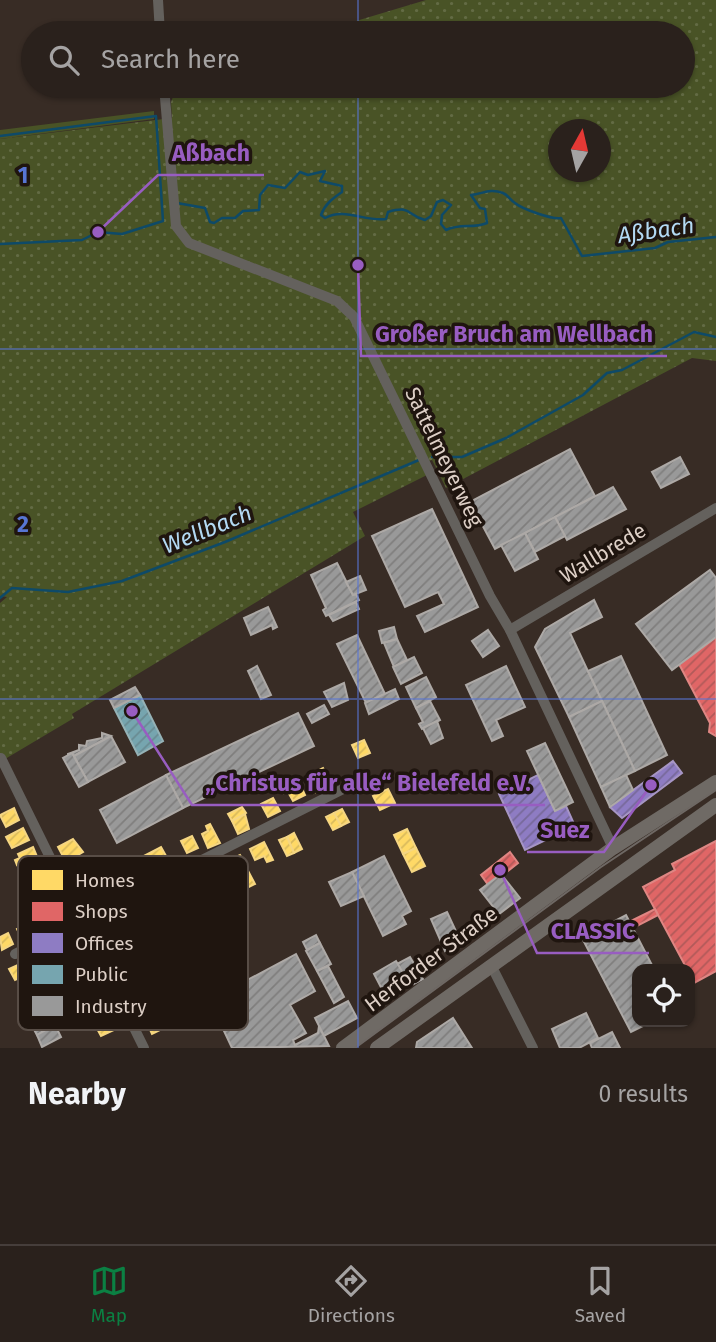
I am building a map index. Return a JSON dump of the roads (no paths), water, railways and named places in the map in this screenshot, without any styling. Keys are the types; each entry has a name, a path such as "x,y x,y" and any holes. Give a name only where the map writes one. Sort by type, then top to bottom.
{"main road":[{"name":"Herforder Straße","path":"343,1048 613,848 716,782"},
{"name":"Herforder Straße","path":"377,1048 716,805"},
{"path":"613,848 621,872"}],"street":[{"path":"158,0 159,21"},
{"name":"Sattelmeyerweg","path":"165,98 176,226 181,236 190,243 337,301 354,317 490,596 510,630 613,848"},
{"name":"Wallbrede","path":"510,630 716,508"},
{"path":"1,758 49,856"},
{"path":"211,856 355,783"},
{"path":"492,967 533,1048"},
{"path":"135,1030 144,1048"}],"waterway":[{"path":"0,136 156,116 163,221 122,234 98,232 82,240 0,244"},
{"name":"Aßbach","path":"177,203 205,208 210,222 214,223 222,218 235,218 243,211 259,210 260,195 268,185 285,188 300,172 308,175 325,171 320,181 342,186 342,192 329,202 323,211 321,215 325,218 347,214 386,219 388,212 401,210 425,220 431,216 437,202 443,200 451,205 442,215 441,224 446,230 477,226 487,223 485,209 480,208 471,195 494,191 505,194 513,202 531,211 561,218 582,256 655,248 668,242 716,237"},
{"name":"Wellbach","path":"432,457 462,457 506,438 583,395 607,373 622,370 694,332 716,337"},
{"name":"Wellbach","path":"0,598 12,588 68,592 122,581 225,542 419,460"}],"tram line":[{"path":"355,1048 601,867 716,790"}],"place":[{"name":"Aßbach","path":"98,232"},
{"name":"Großer Bruch am Wellbach","path":"358,265"},
{"name":"„Christus für alle“ Bielefeld e.V.","path":"132,711"},
{"name":"Suez","path":"651,785"},
{"name":"CLASSIC","path":"500,870"}]}
